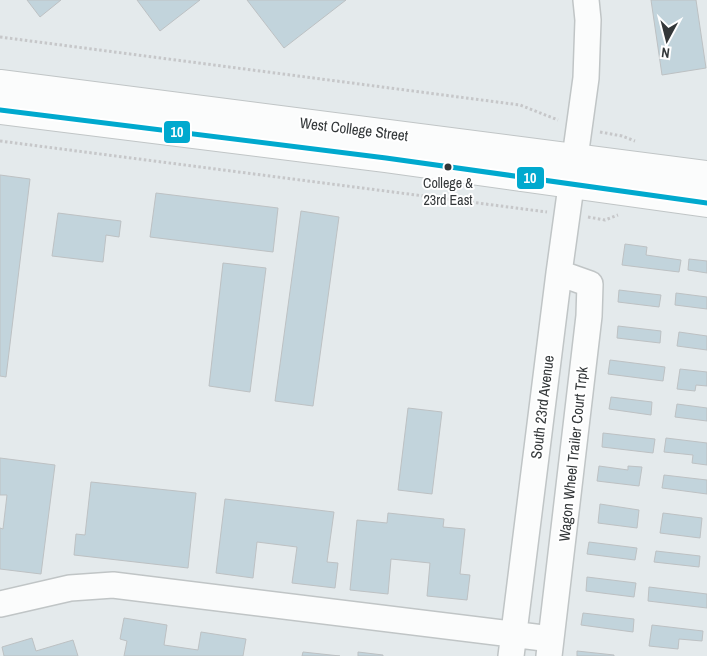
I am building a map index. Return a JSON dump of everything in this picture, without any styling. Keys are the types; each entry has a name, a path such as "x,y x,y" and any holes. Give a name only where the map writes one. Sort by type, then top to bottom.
{"main road":[{"name":"West College Street","path":"0,84 707,175"},
{"name":"West College Street","path":"0,110 386,158 707,203"}],"street":[{"name":"South 23rd Avenue","path":"512,645 559,272 586,78 588,20 586,0"},
{"name":"Wagon Wheel Trailer Court Trpk","path":"550,648 589,316 590,284 559,272"},
{"path":"0,604 70,588 113,585 512,645 550,648"}],"path":[{"path":"0,37 520,105 579,129 622,136 640,143"},
{"path":"0,141 605,220 621,214"}],"building":[{"path":"27,0 61,0 40,17"},
{"path":"137,0 200,0 160,31"},
{"path":"247,0 346,0 284,48"},
{"path":"651,0 696,0 706,68 662,75"},
{"path":"0,175 30,179 6,377 0,376"},
{"path":"156,193 278,208 273,252 150,237"},
{"path":"301,211 339,217 313,406 275,401"},
{"path":"58,213 121,221 119,237 106,235 103,262 52,256"},
{"path":"625,244 647,247 646,255 681,260 679,272 622,265"},
{"path":"689,259 707,261 707,273 688,270"},
{"path":"223,263 266,268 250,392 209,386"},
{"path":"619,290 661,295 659,307 618,302"},
{"path":"676,293 707,297 707,309 675,305"},
{"path":"618,326 661,331 660,343 617,338"},
{"path":"679,332 707,336 707,350 677,346"},
{"path":"610,360 665,367 663,381 608,374"},
{"path":"680,369 707,372 707,386 696,385 695,391 677,389"},
{"path":"611,397 652,402 651,415 609,409"},
{"path":"677,404 707,408 707,421 675,417"},
{"path":"408,408 442,412 432,494 398,490"},
{"path":"603,433 655,439 653,453 602,447"},
{"path":"666,438 707,443 707,465 692,463 693,455 664,452"},
{"path":"0,458 55,465 41,574 0,569 0,528 3,529 7,495 0,495"},
{"path":"599,466 628,470 628,466 642,467 639,486 597,481"},
{"path":"664,475 707,480 707,494 662,488"},
{"path":"91,482 196,493 188,568 74,555 76,534 85,535"},
{"path":"225,499 334,512 327,562 338,563 335,588 292,583 297,547 257,542 253,578 216,573"},
{"path":"600,504 639,510 637,528 598,523"},
{"path":"388,513 444,519 443,527 465,529 460,574 470,575 467,600 427,596 430,563 391,559 388,594 350,590 357,520 387,523"},
{"path":"663,513 702,518 700,538 660,533"},
{"path":"589,542 637,548 635,560 587,554"},
{"path":"656,551 700,556 699,567 654,562"},
{"path":"587,577 636,583 634,597 586,591"},
{"path":"649,587 707,594 707,608 648,601"},
{"path":"583,613 634,619 633,632 581,625"},
{"path":"124,618 167,625 164,645 198,650 201,632 246,639 243,656 124,656 127,641 120,639"},
{"path":"652,625 703,631 702,641 679,639 678,649 649,646"},
{"path":"32,638 36,651 73,640 78,656 4,656 2,647"},
{"path":"577,651 614,655 614,656 577,656"},
{"path":"303,652 340,656 302,656"},
{"path":"358,652 383,655 383,656 358,656"}],"transit line":[{"name":"10","path":"0,110 386,158 707,203"}],"place":[{"name":"College & 23rd East","path":"448,167"}]}
